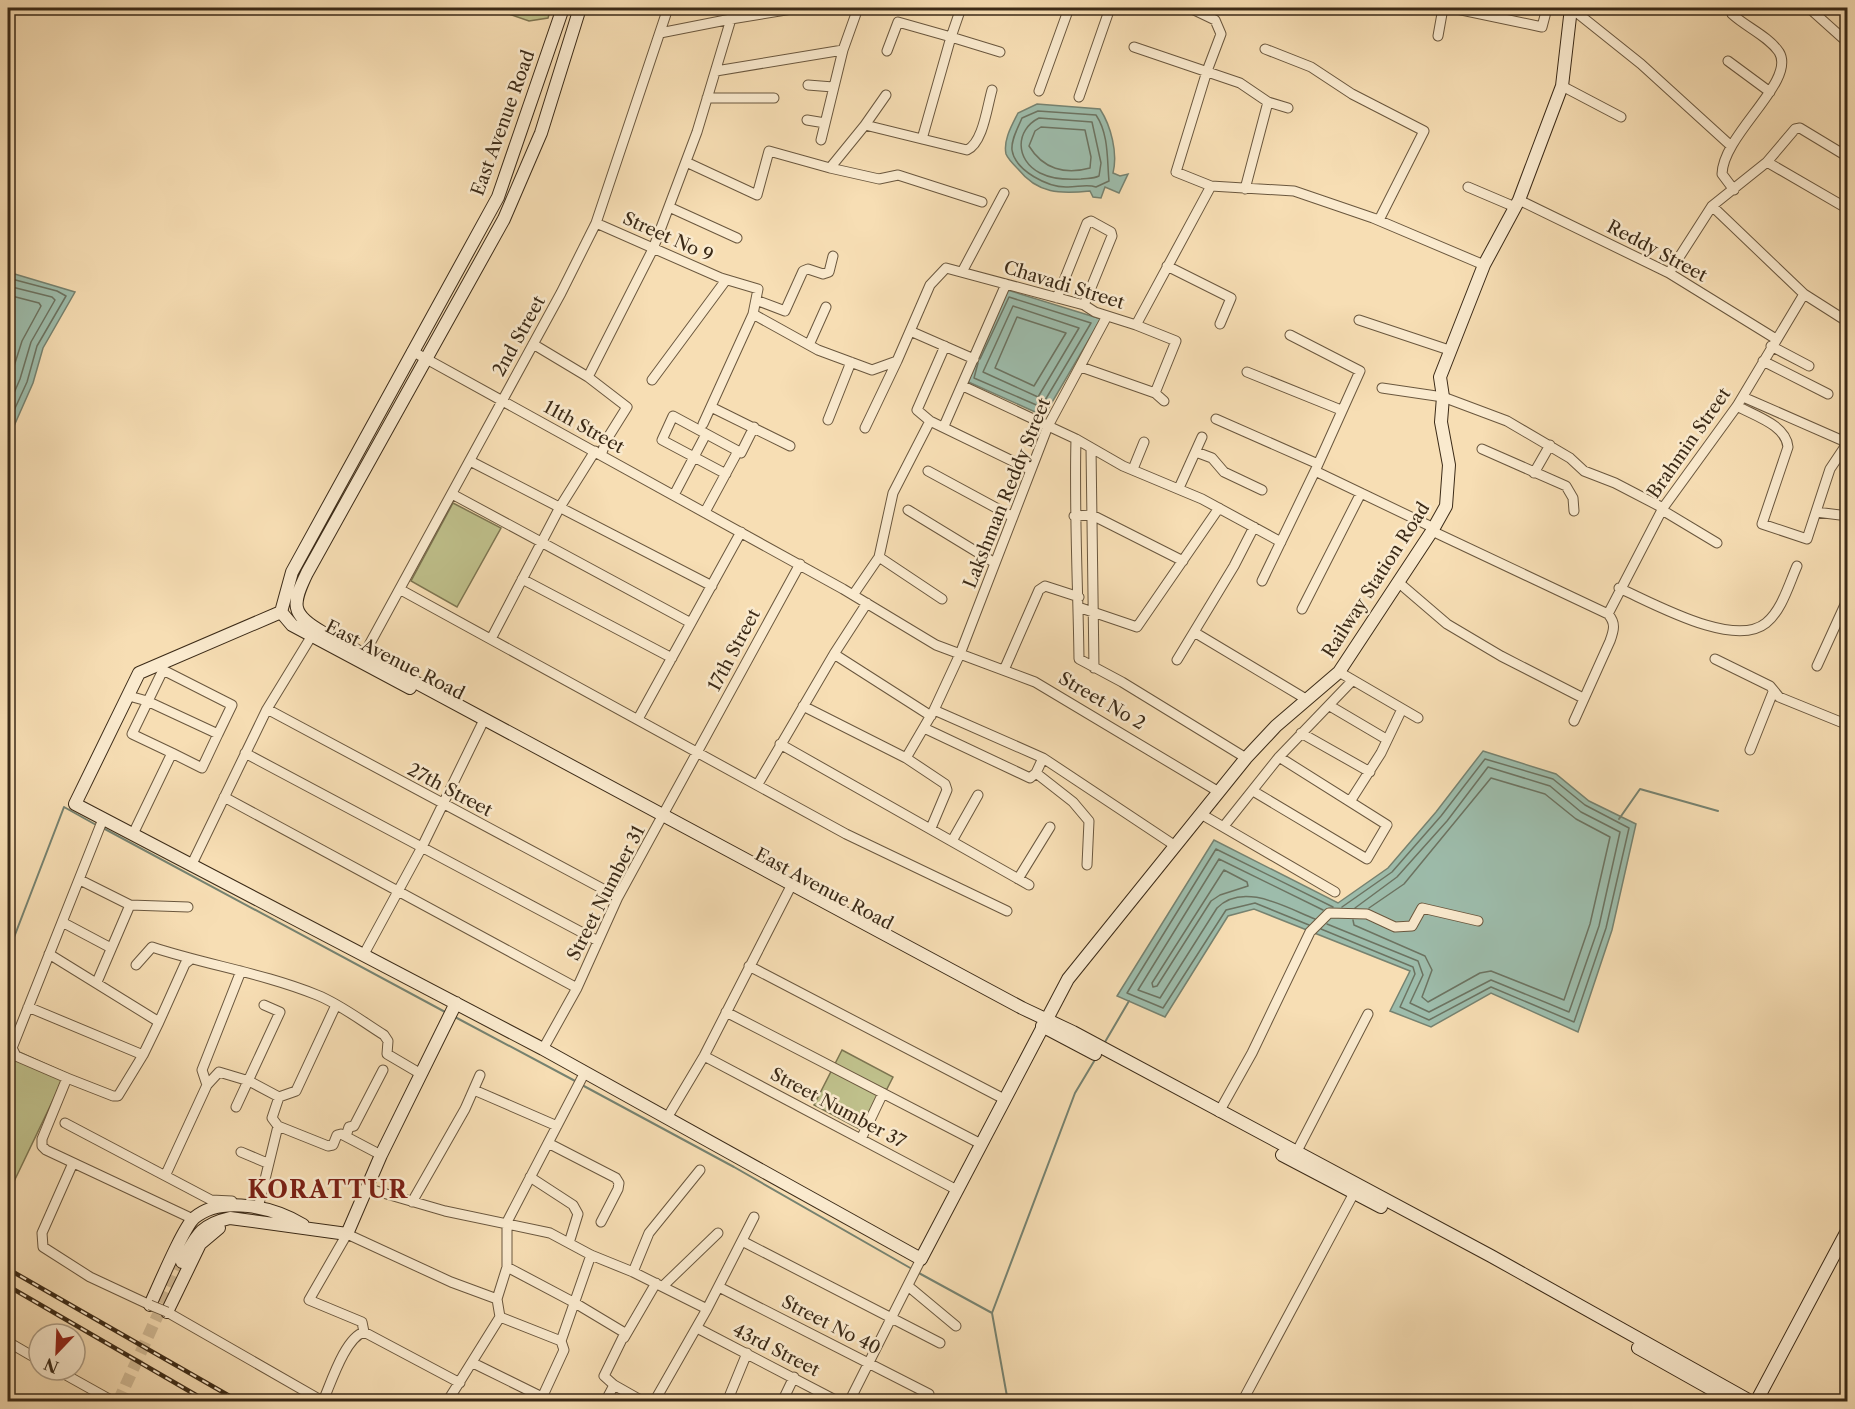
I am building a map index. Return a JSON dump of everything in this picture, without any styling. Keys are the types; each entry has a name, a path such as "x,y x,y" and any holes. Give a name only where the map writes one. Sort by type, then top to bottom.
{"main road":[{"name":"East Avenue Road","path":"563,8 498,197 295,566 281,612 292,625 311,637 362,659 789,890 1044,1022"},
{"name":"East Avenue Road","path":"580,8 524,177 428,358 307,573 296,599 297,613 312,627 362,659 1117,1061"},
{"name":"Railway Station Road","path":"919,1263 1068,979 1246,758 1306,699 1338,672 1433,530 1446,506 1449,465 1441,422 1443,397 1440,377 1484,265 1517,203 1562,86 1571,8"},
{"path":"295,566 307,573"},
{"path":"281,612 139,673 75,804 364,954 454,1008 543,1049 581,1080 668,1118 919,1263"},
{"path":"182,1262 200,1231 213,1222 230,1218 254,1219 346,1234 381,1155 454,1008"},
{"path":"1117,1061 1296,1153 1734,1401"},
{"path":"1117,1061 1754,1401 1843,1248 1848,1229"},
{"path":"150,1305 193,1219 210,1209 228,1206 258,1207 288,1216 309,1229"},
{"path":"167,1312 200,1244 216,1229 230,1224 245,1224 285,1232 309,1229"}],"street":[{"name":"2nd Street","path":"362,659 596,223 668,8"},
{"path":"660,33 798,8"},
{"path":"821,140 843,50 858,8"},
{"path":"922,140 961,8"},
{"path":"1039,91 1069,8"},
{"path":"1079,97 1110,8"},
{"path":"1190,8 1203,12 1220,26 1221,34 1207,71 1176,172 1211,186 1294,190 1379,220 1484,265"},
{"path":"1438,36 1443,8"},
{"path":"1452,8 1542,27 1547,8"},
{"path":"1571,8 1641,63 1730,145"},
{"path":"1731,8 1732,14 1779,52 1783,62 1782,70 1770,92 1730,145 1724,157 1722,174 1734,190"},
{"path":"1809,8 1848,43"},
{"path":"588,377 653,249 686,162 731,19"},
{"path":"887,51 898,22 1000,52"},
{"path":"1134,47 1240,83 1268,102 1288,108"},
{"path":"1265,49 1311,67 1352,94 1424,131 1379,220"},
{"path":"716,71 843,50"},
{"path":"1728,61 1770,92"},
{"path":"808,85 833,87"},
{"path":"1562,86 1621,117"},
{"path":"865,126 967,150 978,138 992,90"},
{"path":"830,168 865,126 886,95"},
{"path":"707,98 774,98"},
{"path":"1245,189 1268,102"},
{"path":"807,120 825,123"},
{"path":"1669,273 1712,206 1767,162 1795,129 1800,128 1848,157"},
{"path":"686,162 757,195 769,151 879,179 898,175 982,202"},
{"path":"1767,162 1848,209"},
{"name":"Chavadi Street","path":"866,428 930,285 946,268 1084,305 1107,316 1137,325 1211,186"},
{"name":"Reddy Street","path":"1468,188 1517,203 1669,273 1809,366"},
{"path":"962,272 1004,193"},
{"path":"1712,206 1804,294 1848,322"},
{"path":"669,207 737,238"},
{"path":"1057,298 1087,223 1091,221 1111,232 1112,236 1084,305"},
{"name":"Street No 9","path":"596,223 726,280 758,290 756,300"},
{"path":"674,495 694,457 711,407 753,314 756,300 785,311 803,271 808,269 823,274 829,272 833,256"},
{"path":"1167,266 1231,298 1220,324"},
{"path":"652,380 726,280"},
{"path":"944,426 1006,284"},
{"name":"Brahmin Street","path":"1608,614 1619,588 1663,509 1743,397 1804,294"},
{"path":"809,345 826,308"},
{"path":"753,314 809,345 872,370 897,361"},
{"name":"Lakshman Reddy Street","path":"906,758 933,713 960,654 1048,426 1107,316"},
{"path":"1359,320 1449,350"},
{"path":"1137,325 1176,341 1155,393"},
{"path":"910,331 974,359"},
{"path":"1262,581 1360,371 1290,334"},
{"path":"491,639 560,507 627,407 588,377 532,345"},
{"path":"945,346 917,410 930,421 1031,471"},
{"name":"11th Street","path":"412,351 853,595"},
{"path":"1763,361 1828,394"},
{"path":"828,420 851,362"},
{"path":"1081,368 1155,393 1164,401"},
{"path":"1247,372 1341,410"},
{"path":"963,386 1076,439 1133,469 1179,488 1281,542"},
{"path":"1382,388 1443,397 1508,421 1570,458 1584,471 1615,483 1663,509 1717,543"},
{"path":"1737,406 1781,430 1787,437 1788,447 1762,524 1807,539 1830,469 1847,443 1743,397"},
{"path":"711,407 790,446"},
{"path":"705,512 726,474 738,451 704,429 675,415 661,438 726,474"},
{"path":"1216,419 1316,467 1433,530 1608,614 1613,620 1614,630 1574,721"},
{"path":"853,595 879,557 893,493 930,421"},
{"path":"741,453 754,427"},
{"path":"1179,488 1202,437"},
{"path":"1076,439 1074,516 1079,602 1079,659 1122,682 1246,758"},
{"path":"1133,469 1144,442"},
{"path":"1534,473 1550,445"},
{"path":"1091,448 1094,668"},
{"path":"1482,449 1566,486 1573,498 1574,511"},
{"path":"1196,452 1212,458 1224,472 1262,490"},
{"path":"470,461 712,586"},
{"path":"928,471 1013,517"},
{"path":"1302,609 1361,493"},
{"path":"452,494 691,623"},
{"path":"1004,670 1039,590 1045,586 1051,586 1094,611 1137,627 1219,508"},
{"path":"908,510 995,564"},
{"path":"1816,512 1848,516"},
{"path":"1074,516 1092,515 1183,561"},
{"path":"1177,660 1234,566 1254,527"},
{"path":"638,719 741,532"},
{"path":"879,557 942,599"},
{"name":"17th Street","path":"698,752 800,564"},
{"path":"1619,588 1674,613 1727,631 1756,630 1768,622 1780,605 1797,566"},
{"path":"522,579 672,658"},
{"path":"1398,582 1447,624 1501,656 1583,698"},
{"path":"401,590 846,834 1007,911"},
{"name":"Street No 2","path":"853,595 936,645 1004,670 1055,693 1219,792"},
{"path":"1817,666 1848,598"},
{"path":"758,784 834,654 867,603"},
{"path":"1194,632 1306,699"},
{"path":"191,866 267,709 311,637"},
{"path":"834,654 933,713 1043,758 1174,845"},
{"path":"1715,659 1770,686 1779,697 1848,724"},
{"path":"163,670 232,705 218,735 202,768 132,734 163,670"},
{"path":"1338,672 1418,718"},
{"path":"1224,826 1301,733 1353,681"},
{"path":"1750,750 1773,692"},
{"path":"129,696 147,701 218,735"},
{"path":"803,706 906,758 947,788 931,828"},
{"path":"1330,706 1386,739"},
{"name":"27th Street","path":"267,709 442,805 618,897"},
{"path":"1351,800 1370,772 1402,709"},
{"path":"364,954 399,892 482,724"},
{"path":"924,728 1030,778 1036,773 1043,758"},
{"path":"1301,733 1370,772"},
{"path":"780,744 1029,885"},
{"name":"Street Number 31","path":"543,1049 577,988 618,897 698,752"},
{"path":"133,834 172,753"},
{"path":"245,753 598,941"},
{"path":"1253,791 1367,859 1387,825 1280,757"},
{"path":"1036,773 1073,802 1089,821 1087,865"},
{"path":"952,841 978,795"},
{"path":"224,796 577,988"},
{"path":"1201,814 1335,892"},
{"path":"103,819 12,1045 16,1056 67,1078 118,1096 143,1055 185,964 190,960"},
{"path":"1018,879 1050,827"},
{"path":"80,880 130,905 188,907"},
{"path":"668,1118 704,1056 789,890"},
{"path":"97,982 130,905"},
{"path":"1219,1112 1252,1053 1310,932 1329,913 1367,914 1395,927 1412,926 1422,908 1478,921"},
{"path":"62,922 111,948"},
{"path":"136,965 152,947 190,960 268,978 319,996 384,1035 388,1041 387,1054 421,1074"},
{"path":"49,954 159,1022"},
{"path":"749,966 1004,1099"},
{"path":"207,1085 202,1070 241,971"},
{"path":"236,1107 280,1012 264,1005"},
{"path":"166,1174 207,1085 219,1072 249,1081 279,1097 296,1091 336,1005"},
{"path":"28,1007 143,1055"},
{"path":"726,1012 981,1144"},
{"path":"1296,1153 1368,1014"},
{"name":"Street Number 37","path":"704,1056 957,1190"},
{"path":"346,1136 349,1127 354,1126 383,1070"},
{"path":"412,1202 480,1076"},
{"path":"67,1078 42,1138 42,1146 73,1163 193,1219"},
{"path":"447,1401 500,1317 497,1299 507,1267 507,1222 581,1080"},
{"path":"474,1090 557,1126"},
{"path":"861,1139 883,1093"},
{"path":"279,1097 272,1118 278,1126 328,1146 333,1145 337,1135 346,1136 381,1155"},
{"path":"65,1123 166,1174 211,1200 258,1207 267,1163 278,1126"},
{"path":"548,1143 616,1178 619,1184 618,1189 601,1222"},
{"path":"241,1152 267,1163"},
{"path":"73,1163 42,1233 43,1247 90,1277 167,1312 324,1401 353,1340 364,1332"},
{"path":"633,1272 649,1233 700,1170"},
{"path":"530,1177 573,1205 578,1214 569,1243"},
{"path":"366,1188 445,1211 507,1222 550,1233 591,1255 633,1272 707,1309"},
{"path":"1242,1401 1356,1189"},
{"path":"654,1401 697,1328 754,1217"},
{"path":"644,1401 614,1385 604,1376 624,1338 659,1285 718,1233"},
{"path":"364,1332 362,1322 309,1300 346,1234 451,1282 497,1299"},
{"path":"742,1241 891,1320 940,1343"},
{"path":"473,1363 541,1399 564,1350 561,1341 591,1255"},
{"path":"849,1401 919,1263"},
{"path":"507,1267 622,1330 624,1338"},
{"name":"Street No 40","path":"718,1287 929,1394"},
{"path":"907,1288 956,1326"},
{"path":"500,1317 561,1341"},
{"name":"43rd Street","path":"697,1328 839,1401"},
{"path":"364,1332 460,1383"},
{"path":"9,1345 27,1354"},
{"path":"729,1397 747,1353"},
{"path":"782,1401 794,1377"},
{"path":"79,1382 109,1399 108,1401"},
{"path":"605,1401 614,1385"}],"green space":[{"path":"501,8 551,8 548,18 529,21 500,11"},
{"path":"453,503 501,528 457,607 411,581"},
{"path":"8,1047 66,1073 8,1194"},
{"path":"842,1050 893,1077 865,1132 814,1105"}],"water":[{"path":"1037,104 1100,109 1112,140 1115,157 1113,173 1120,176 1128,174 1119,193 1105,187 1101,198 1093,197 1090,191 1059,192 1042,188 1033,183 1013,164 1005,149 1009,133 1018,113"},
{"path":"8,272 75,292 43,348 33,383 14,426 8,423"},
{"path":"1004,289 1101,319 1044,416 964,380"},
{"path":"1483,751 1556,774 1589,801 1636,824 1612,930 1578,1032 1491,993 1431,1027 1390,1011 1410,971 1254,909 1228,916 1165,1017 1117,996 1214,840 1338,903 1388,868 1436,812"}],"waterway":[{"path":"1619,819 1640,789 1718,811"},
{"path":"8,953 64,807 98,826"},
{"path":"103,828 447,1013"},
{"path":"1105,1042 1129,1001"},
{"path":"455,1017 577,1082"},
{"path":"1008,1402 992,1313 1075,1093 1096,1058"},
{"path":"582,1085 734,1167 912,1269"},
{"path":"917,1272 992,1313"}],"tunnel":[{"path":"118,1402 182,1262"}],"railway":[{"path":"8,1269 240,1402"},
{"path":"8,1286 208,1402"}],"district":[{"name":"KORATTUR","path":"328,1190"}]}
